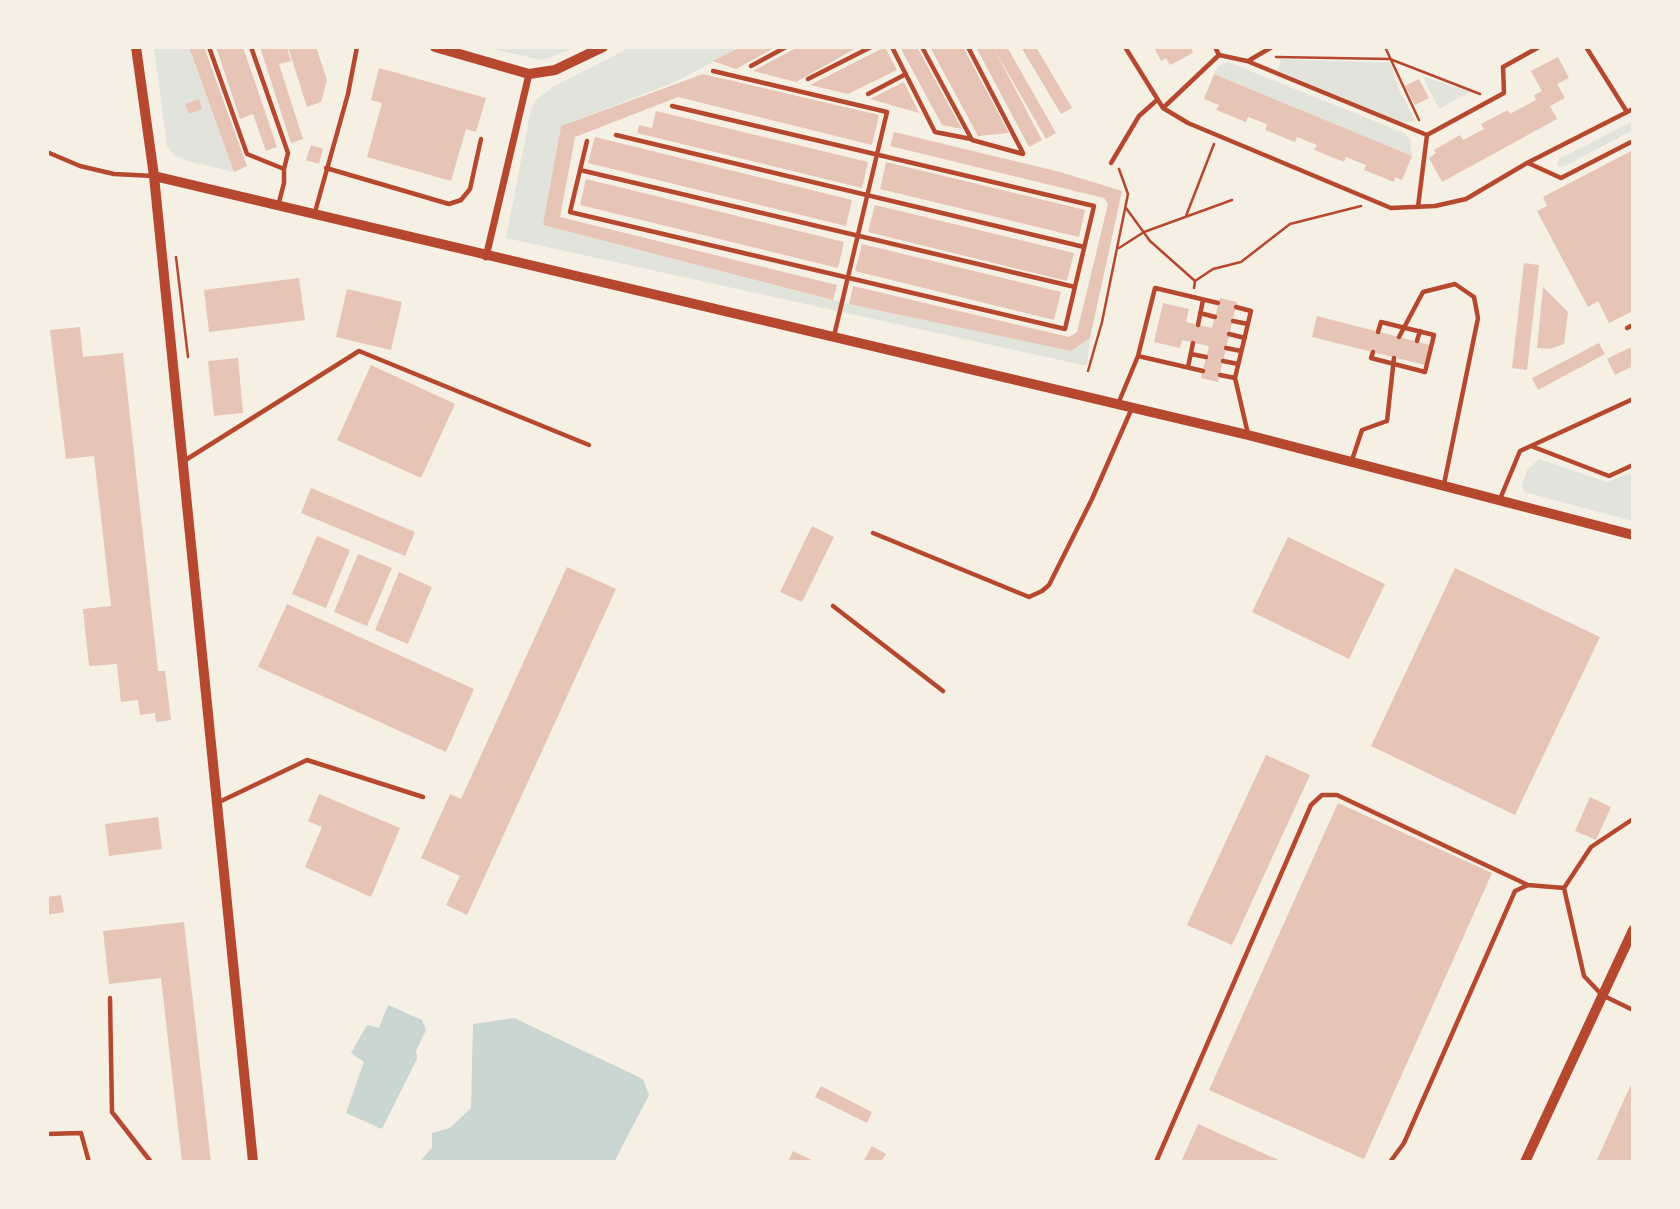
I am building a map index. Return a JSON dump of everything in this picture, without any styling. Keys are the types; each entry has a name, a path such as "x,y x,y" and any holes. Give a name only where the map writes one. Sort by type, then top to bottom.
{"street":[{"path":"136,47 154,176 253,1162"},
{"path":"435,47 529,74 555,70 603,47"},
{"path":"486,257 529,74"},
{"path":"154,176 486,257 1352,460 1633,535"},
{"path":"1525,1162 1633,930"}],"lane":[{"path":"209,47 247,154 284,169"},
{"path":"251,47 288,153 278,206"},
{"path":"314,215 348,94 357,47"},
{"path":"751,66 786,47"},
{"path":"808,79 871,47"},
{"path":"892,47 935,132 1023,154 968,47"},
{"path":"922,47 972,140"},
{"path":"1125,47 1163,108 1188,123 1391,208 1418,207 1466,199 1527,163 1630,111 1586,47"},
{"path":"1215,47 1219,55"},
{"path":"1247,61 1272,47"},
{"path":"1426,135 1504,93 1503,67 1539,47"},
{"path":"1163,108 1219,55"},
{"path":"1219,55 1247,61 1426,135"},
{"path":"713,71 887,112 834,337"},
{"path":"868,94 906,74"},
{"path":"1111,163 1139,116 1157,100"},
{"path":"587,141 570,212 1065,329 1094,206 672,106"},
{"path":"616,135 1084,247"},
{"path":"1418,207 1426,135"},
{"path":"326,168 449,204 461,200 470,189 481,139"},
{"path":"1527,163 1561,178 1633,141"},
{"path":"47,152 80,166 114,174 154,176"},
{"path":"580,170 1075,287"},
{"path":"1399,337 1423,292 1455,284 1474,297 1478,318 1444,485"},
{"path":"1118,404 1138,356 1154,288 1218,303"},
{"path":"1198,325 1203,300"},
{"path":"1236,307 1251,311 1235,378 1248,435"},
{"path":"1200,313 1215,317"},
{"path":"1233,321 1248,324"},
{"path":"1373,352 1371,358 1393,360 1425,372 1434,335 1381,322 1378,332"},
{"path":"1417,341 1420,331"},
{"path":"1230,334 1245,338"},
{"path":"1188,367 1193,343"},
{"path":"1226,348 1241,351"},
{"path":"183,461 359,351 589,445"},
{"path":"1191,354 1206,357"},
{"path":"1138,356 1203,371"},
{"path":"1352,460 1362,430 1387,421 1393,360"},
{"path":"1223,361 1238,365"},
{"path":"1220,374 1235,378"},
{"path":"1500,499 1520,451 1633,399"},
{"path":"873,533 1029,597 1042,592 1049,585 1092,499 1132,408"},
{"path":"1530,446 1609,476 1633,465"},
{"path":"834,606 943,691"},
{"path":"216,803 307,760 423,797"},
{"path":"1156,1162 1311,805 1322,795 1337,795 1528,885 1564,888"},
{"path":"1633,819 1591,847 1564,888 1584,976 1602,995 1633,1010"},
{"path":"1390,1162 1404,1143 1515,891 1528,885"},
{"path":"110,998 109,1082 112,1112 151,1162"},
{"path":"47,1134 81,1133 89,1162"}],"path":[{"path":"1385,47 1426,135"},
{"path":"1256,56 1390,60 1493,99"},
{"path":"1186,216 1217,135"},
{"path":"1088,371 1119,248 1128,194 1121,171 1111,163"},
{"path":"1119,248 1144,232 1232,200"},
{"path":"1192,297 1195,281 1213,269 1241,262 1290,223 1377,202"},
{"path":"1126,208 1144,232 1195,281"},
{"path":"175,249 188,357"}],"shaded area":[{"path":"154,47 189,47 234,172 187,161 175,156 167,146"},
{"path":"483,47 574,47 575,48 542,60"},
{"path":"631,47 741,47 675,82 561,126 544,225 833,300 1071,351 1090,338 1087,366 506,238 531,109 536,100 551,88"},
{"path":"1281,59 1390,63 1399,90 1416,121 1401,123 1278,70"},
{"path":"1228,62 1404,133 1410,139 1412,156 1214,74 1219,66"},
{"path":"1422,76 1470,92 1439,109"},
{"path":"1633,121 1633,130 1563,167 1557,166 1559,159"},
{"path":"1539,459 1607,482 1633,472 1633,521 1524,492 1522,486 1527,470"},
{"path":"388,1005 422,1020 426,1030 416,1051 417,1059 382,1129 346,1113 364,1062 351,1053 367,1025 379,1028"},
{"path":"514,1018 643,1079 649,1095 614,1162 419,1162 432,1148 432,1133 450,1128 471,1108 473,1024"}],"building":[{"path":"189,47 204,47 247,166 234,172"},
{"path":"216,47 243,47 277,147 266,151 253,114 240,119"},
{"path":"260,47 287,47 291,61 279,64 303,139 291,143"},
{"path":"288,47 316,47 327,80 321,102 307,107"},
{"path":"741,47 776,47 736,69 713,61"},
{"path":"798,47 858,47 796,82 753,71"},
{"path":"885,47 897,70 848,94 810,85"},
{"path":"900,47 917,47 962,129 942,125"},
{"path":"930,47 963,47 1009,133 978,136"},
{"path":"976,47 993,47 1042,140 1029,147"},
{"path":"993,47 1007,47 1056,133 1046,139"},
{"path":"1021,47 1036,47 1072,108 1061,114"},
{"path":"1154,47 1191,47 1193,53 1170,65 1166,58 1161,61"},
{"path":"1558,57 1569,78 1557,84 1565,98 1550,106 1557,119 1442,182 1429,158 1436,153 1434,150 1460,135 1463,140 1484,129 1481,124 1508,110 1510,114 1536,100 1534,95 1542,91 1531,71"},
{"path":"379,68 486,98 476,132 466,129 451,181 367,157 382,103 371,100"},
{"path":"703,74 879,115 872,145 678,97 575,137 560,217 837,285 833,300 543,225 561,126"},
{"path":"1214,74 1412,156 1402,180 1395,177 1394,182 1364,170 1366,165 1346,157 1344,162 1314,150 1317,145 1297,137 1295,142 1265,130 1267,124 1248,117 1246,122 1216,110 1219,105 1204,99"},
{"path":"1419,79 1429,98 1415,105 1405,86"},
{"path":"904,82 919,113 870,99"},
{"path":"199,99 202,109 189,114 185,104"},
{"path":"656,111 868,162 862,188 637,133 639,125 652,128"},
{"path":"894,132 1060,172 1122,191 1090,338 1071,351 849,304 853,286 1069,337 1077,332 1108,204 1104,198 890,146"},
{"path":"595,137 852,200 846,226 588,163"},
{"path":"311,145 323,149 319,164 306,160"},
{"path":"1633,150 1633,311 1609,323 1598,301 1588,307 1537,211 1547,206 1543,197"},
{"path":"886,162 1085,210 1079,237 880,189"},
{"path":"586,179 844,242 838,268 580,205"},
{"path":"875,205 1074,253 1067,281 868,232"},
{"path":"862,244 1061,292 1054,320 855,271"},
{"path":"1524,263 1539,265 1527,370 1512,368"},
{"path":"299,278 305,320 209,332 204,290"},
{"path":"1543,287 1568,312 1564,344 1550,349 1537,348"},
{"path":"347,289 402,302 391,350 336,337"},
{"path":"1220,298 1237,302 1218,382 1201,378 1209,346 1182,340 1180,348 1154,342 1163,303 1189,309 1186,322 1212,328"},
{"path":"1317,316 1430,345 1425,365 1312,337"},
{"path":"80,327 83,357 123,353 158,671 165,671 171,720 156,722 155,713 140,715 138,700 121,702 117,664 89,666 83,609 111,606 94,456 66,459 50,330"},
{"path":"1599,343 1605,354 1538,390 1532,378"},
{"path":"1633,346 1633,366 1615,375 1607,359"},
{"path":"238,358 243,413 214,416 208,361"},
{"path":"371,365 455,404 421,478 337,440"},
{"path":"311,488 415,532 405,556 301,513"},
{"path":"812,526 834,537 802,602 780,592"},
{"path":"317,536 350,550 326,608 292,594"},
{"path":"1288,537 1385,584 1349,659 1252,612"},
{"path":"358,554 392,568 367,626 334,612"},
{"path":"567,567 616,589 467,915 446,905 460,876 421,858 450,794 461,799"},
{"path":"1455,568 1600,637 1515,815 1371,746"},
{"path":"399,572 432,587 408,644 375,630"},
{"path":"287,604 474,689 446,752 258,667"},
{"path":"1266,755 1310,775 1232,945 1187,925"},
{"path":"319,794 400,828 371,897 305,867 322,827 308,821"},
{"path":"1590,797 1611,807 1596,840 1575,831"},
{"path":"1338,803 1492,873 1364,1159 1209,1090"},
{"path":"158,817 162,849 109,856 105,824"},
{"path":"61,895 64,912 47,915 47,897"},
{"path":"184,922 211,1162 182,1162 161,978 109,984 103,931"},
{"path":"1633,1080 1633,1162 1596,1162"},
{"path":"821,1086 872,1112 867,1123 815,1097"},
{"path":"1198,1124 1283,1162 1181,1162"},
{"path":"872,1146 886,1154 881,1162 864,1160"},
{"path":"793,1151 816,1162 788,1162"}]}
